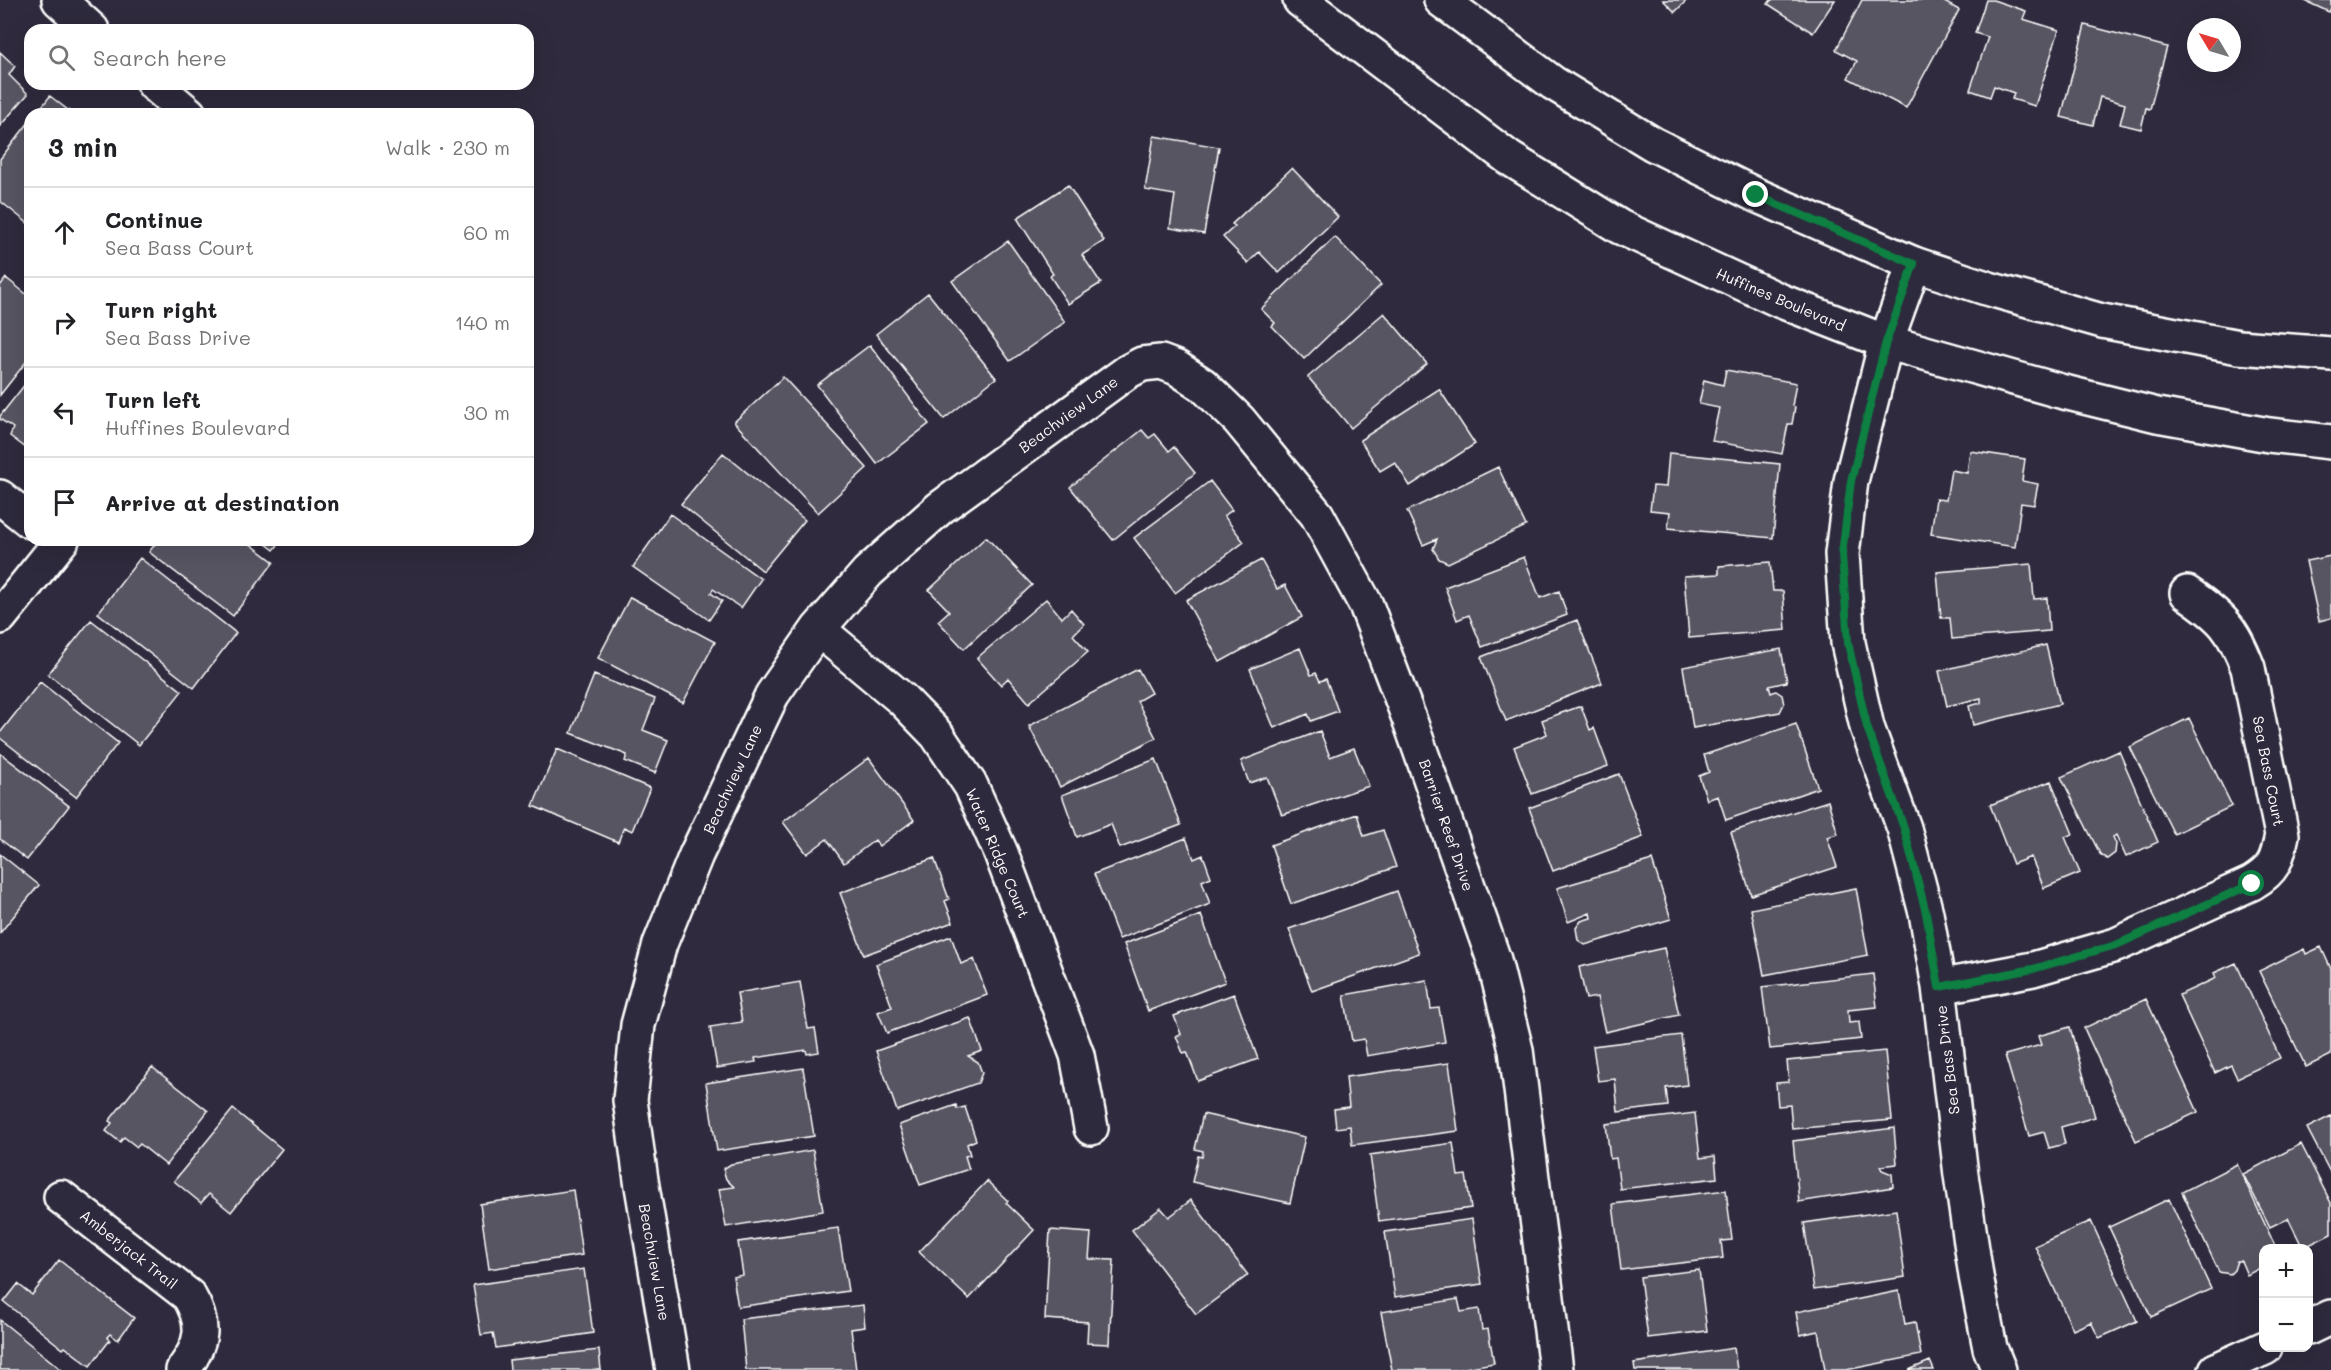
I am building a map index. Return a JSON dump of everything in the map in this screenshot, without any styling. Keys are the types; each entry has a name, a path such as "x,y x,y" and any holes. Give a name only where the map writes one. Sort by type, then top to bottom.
{"street":[{"path":"59,0 85,24"},
{"name":"Huffines Boulevard","path":"1300,0 1509,158 1620,227 1780,301 1886,342 2060,391 2157,415 2269,435 2331,442"},
{"path":"1441,0 1553,83 1653,144 1756,195 1914,264 1986,288 2102,321 2239,347 2331,354"},
{"path":"161,90 182,108"},
{"name":"Sea Bass Drive","path":"1914,264 1886,342 1851,481 1842,554 1848,643 1867,727 1904,828 1926,913 1939,987 1961,1175 1976,1276 1990,1348 1999,1370"},
{"name":"Beachview Lane","path":"673,1370 630,1100 638,1025 660,944 696,855 772,695 818,629 868,572 940,508 1127,372 1142,364 1161,362"},
{"name":"Barrier Reef Drive","path":"1161,362 1177,368 1203,385 1239,420 1317,515 1366,605 1410,720 1497,972 1516,1050 1556,1370"},
{"path":"0,497 24,516"},
{"path":"0,617 55,546"},
{"name":"Sea Bass Court","path":"1939,987 2033,969 2116,945 2252,884 2264,876 2276,861 2282,835 2248,668 2229,627 2214,611 2187,593"},
{"name":"Water Ridge Court","path":"818,629 903,700 937,735 971,786 1001,853 1077,1055 1091,1128"},
{"name":"Amberjack Trail","path":"61,1197 189,1296 198,1312 200,1331 195,1351 183,1370"},
{"path":"2313,1326 2331,1317"},
{"path":"2216,1370 2259,1350"}],"building":[{"path":"1663,0 1687,0 1675,12"},
{"path":"1771,0 1835,0 1813,33 1768,4"},
{"path":"1862,0 1941,0 1959,10 1906,108 1848,78 1857,61 1836,50"},
{"path":"1986,0 1993,0 2026,11 2023,19 2059,30 2035,106 2012,99 2014,93 1994,86 1990,97 1970,90 1988,37 1975,33"},
{"path":"2303,0 2331,0 2331,8 2329,12"},
{"path":"2085,25 2167,47 2150,109 2146,108 2141,129 2120,124 2125,104 2100,97 2093,125 2061,117"},
{"path":"0,52 15,66 9,75 28,94 0,126"},
{"path":"50,96 65,108 41,108"},
{"path":"24,129 24,220 0,201 0,159"},
{"path":"1154,136 1219,147 1204,234 1170,228 1175,195 1145,190"},
{"path":"1292,168 1338,217 1279,273 1259,252 1248,263 1223,237 1235,226 1232,224"},
{"path":"1068,185 1104,241 1082,255 1101,283 1068,304 1050,276 1053,274 1017,218"},
{"path":"1335,237 1381,285 1304,359 1272,326 1275,323 1261,309"},
{"path":"1008,241 1065,322 1010,361 952,281"},
{"path":"6,278 24,292 24,365 0,395 0,286"},
{"path":"928,293 996,378 944,419 876,334"},
{"path":"1384,313 1427,364 1351,428 1308,377"},
{"path":"870,345 929,424 877,464 817,385"},
{"path":"1726,370 1796,383 1792,424 1788,424 1782,454 1712,441 1719,408 1699,404 1704,380 1723,385"},
{"path":"783,377 867,468 818,513 734,422"},
{"path":"24,386 24,446 10,436 13,428 0,419"},
{"path":"1439,389 1475,444 1410,486 1395,462 1380,471 1360,440"},
{"path":"1142,430 1149,438 1155,434 1169,451 1174,447 1195,473 1113,540 1070,487"},
{"path":"1970,451 2025,459 2022,481 2038,484 2034,505 2021,503 2015,547 1931,534 1936,499 1946,500 1951,470 1967,473"},
{"path":"723,453 805,520 763,571 681,504"},
{"path":"1669,453 1780,464 1773,538 1668,528 1670,512 1650,510 1653,486 1666,487"},
{"path":"1498,467 1526,526 1448,563 1439,559 1433,549 1437,539 1423,545 1407,511"},
{"path":"1210,481 1232,510 1224,516 1244,542 1175,593 1134,538"},
{"path":"670,514 761,579 741,608 713,589 711,593 722,601 709,620 633,567"},
{"path":"986,537 1032,585 964,649 938,621 949,611 929,590"},
{"path":"154,546 253,546 274,562 233,616 149,552"},
{"path":"2331,556 2331,618 2319,621 2306,561"},
{"path":"1524,557 1540,598 1559,591 1567,615 1482,647 1469,615 1457,620 1445,587"},
{"path":"140,558 236,633 194,688 98,613"},
{"path":"1261,560 1277,589 1285,585 1302,617 1220,662 1186,600"},
{"path":"1770,562 1773,591 1783,591 1786,630 1689,638 1684,576 1719,574 1719,566"},
{"path":"2031,564 2034,599 2047,598 2049,631 1952,639 1950,618 1941,618 1937,572"},
{"path":"630,597 715,642 683,703 598,658"},
{"path":"1046,599 1062,618 1071,609 1084,624 1073,635 1088,652 1029,703 1008,678 1001,685 977,658"},
{"path":"91,620 182,691 139,745 48,674"},
{"path":"1577,620 1602,683 1506,721 1481,657"},
{"path":"2046,645 2060,704 1973,725 1969,706 1981,703 1981,698 1947,706 1939,671"},
{"path":"1300,648 1311,675 1316,673 1320,681 1326,679 1338,711 1311,721 1308,714 1274,728 1250,669"},
{"path":"1781,649 1787,682 1769,686 1771,693 1776,691 1782,695 1784,704 1780,712 1693,728 1683,667"},
{"path":"1138,669 1151,693 1137,701 1156,738 1060,787 1029,726"},
{"path":"594,675 655,699 643,730 668,740 655,773 625,761 627,755 571,733"},
{"path":"40,682 118,743 76,797 0,738 0,733"},
{"path":"1581,706 1590,730 1594,728 1608,766 1532,794 1514,747 1547,734 1542,720"},
{"path":"2189,718 2232,806 2174,834 2130,747"},
{"path":"1796,724 1818,788 1726,820 1718,796 1707,800 1699,776 1709,772 1704,755"},
{"path":"1320,731 1330,757 1354,748 1369,786 1282,815 1267,777 1249,783 1241,761"},
{"path":"557,749 650,788 632,831 624,827 618,842 533,806"},
{"path":"2119,751 2158,842 2126,857 2116,835 2113,837 2116,844 2115,853 2107,859 2100,854 2061,777"},
{"path":"0,753 69,806 27,860 0,839"},
{"path":"869,758 914,820 879,846 875,840 844,863 827,839 807,854 783,822"},
{"path":"1156,759 1181,825 1120,848 1111,824 1077,837 1062,795"},
{"path":"1619,774 1643,837 1553,871 1529,808"},
{"path":"2051,781 2073,834 2065,837 2080,873 2044,888 2031,857 2013,864 1990,805"},
{"path":"1828,801 1838,834 1827,837 1837,867 1751,895 1731,832"},
{"path":"1357,814 1364,836 1383,830 1396,867 1291,904 1271,845"},
{"path":"1186,838 1194,859 1203,855 1211,877 1202,881 1210,904 1119,939 1094,874"},
{"path":"0,854 39,885 0,933"},
{"path":"934,858 949,899 945,901 953,922 864,955 840,893"},
{"path":"1652,860 1671,919 1585,945 1578,940 1576,928 1581,921 1591,918 1590,913 1568,922 1557,888"},
{"path":"1856,888 1868,955 1764,975 1751,909"},
{"path":"1397,891 1419,953 1312,991 1289,929"},
{"path":"1201,915 1225,982 1148,1011 1124,944"},
{"path":"951,936 961,964 974,959 987,995 887,1033 878,1012 892,1007 876,964"},
{"path":"2321,947 2331,969 2331,1055 2306,1067 2259,971 2304,949 2306,954"},
{"path":"1664,948 1679,1015 1605,1032 1597,997 1586,999 1579,967"},
{"path":"2236,963 2280,1058 2237,1078 2231,1065 2215,1073 2179,995 2216,978 2214,973"},
{"path":"1873,974 1877,1007 1848,1010 1849,1023 1859,1022 1861,1039 1770,1049 1762,987"},
{"path":"1427,980 1431,1009 1439,1008 1445,1042 1367,1056 1364,1039 1352,1041 1344,995"},
{"path":"800,982 808,1029 815,1028 819,1052 807,1054 806,1050 755,1058 756,1062 717,1068 710,1027 742,1022 737,993"},
{"path":"1234,994 1258,1059 1198,1081 1187,1052 1183,1053 1176,1036 1181,1034 1174,1016"},
{"path":"2146,999 2198,1112 2136,1141 2084,1028"},
{"path":"970,1018 982,1051 968,1056 978,1062 982,1073 978,1083 897,1111 876,1051"},
{"path":"2070,1027 2095,1117 2061,1127 2065,1144 2049,1148 2044,1132 2029,1136 2005,1055 2041,1045 2038,1036"},
{"path":"1681,1035 1687,1085 1666,1088 1668,1106 1618,1112 1615,1079 1598,1081 1593,1046"},
{"path":"1885,1051 1892,1120 1792,1129 1790,1105 1778,1106 1776,1083 1789,1082 1787,1061"},
{"path":"1449,1063 1458,1131 1352,1145 1350,1126 1336,1128 1334,1109 1349,1107 1346,1077"},
{"path":"152,1067 208,1111 166,1165 140,1144 137,1147 124,1137 120,1142 106,1131 112,1123 109,1121"},
{"path":"803,1068 814,1136 717,1151 706,1083"},
{"path":"956,1105 957,1109 965,1107 976,1140 967,1144 970,1155 965,1156 969,1169 920,1185 899,1125"},
{"path":"233,1109 282,1149 231,1212 209,1194 201,1203 174,1181"},
{"path":"1695,1113 1700,1158 1715,1156 1717,1178 1620,1189 1616,1158 1610,1159 1606,1124"},
{"path":"1203,1114 1305,1137 1290,1203 1192,1182 1198,1156 1202,1157 1203,1151 1195,1149"},
{"path":"2331,1116 2331,1174 2307,1128"},
{"path":"1894,1128 1897,1164 1880,1166 1882,1170 1892,1174 1893,1187 1799,1202 1793,1141"},
{"path":"1453,1143 1458,1176 1466,1175 1471,1208 1379,1221 1370,1155"},
{"path":"2301,1144 2331,1203 2331,1234 2311,1244 2301,1244 2288,1218 2270,1227 2243,1174"},
{"path":"813,1150 823,1211 726,1227 719,1189 734,1187 726,1179 723,1169 731,1164"},
{"path":"2237,1164 2274,1244 2259,1244 2259,1269 2247,1275 2241,1261 2237,1261 2230,1274 2219,1272 2182,1192"},
{"path":"987,1181 1034,1230 969,1299 919,1252"},
{"path":"573,1190 582,1255 489,1269 480,1204"},
{"path":"1726,1190 1732,1240 1721,1241 1723,1258 1621,1270 1613,1204"},
{"path":"2169,1199 2211,1289 2151,1317 2109,1227"},
{"path":"1191,1200 1248,1275 1196,1314 1132,1230 1161,1208 1169,1217"},
{"path":"1896,1210 1905,1277 1814,1290 1804,1223"},
{"path":"1472,1219 1482,1284 1395,1297 1385,1232"},
{"path":"2091,1221 2137,1321 2099,1338 2091,1322 2073,1330 2035,1246"},
{"path":"838,1228 848,1291 738,1307 733,1277 743,1275 738,1242"},
{"path":"1050,1230 1091,1233 1089,1259 1114,1260 1109,1344 1087,1343 1088,1322 1045,1319"},
{"path":"59,1260 134,1318 118,1340 110,1334 107,1337 110,1340 90,1366 65,1347 63,1349 4,1302 18,1284 32,1295"},
{"path":"584,1269 593,1333 496,1348 493,1333 481,1335 473,1285"},
{"path":"1699,1270 1707,1331 1648,1338 1640,1277"},
{"path":"1899,1291 1905,1324 1915,1322 1921,1355 1846,1370 1825,1370 1818,1331 1800,1335 1796,1312"},
{"path":"1458,1299 1461,1312 1479,1309 1482,1330 1488,1329 1494,1363 1453,1370 1392,1370 1381,1312"},
{"path":"863,1305 865,1327 851,1329 856,1370 746,1370 741,1319"},
{"path":"0,1320 62,1370 0,1370"},
{"path":"1734,1348 1737,1370 1635,1370 1634,1363"},
{"path":"599,1350 601,1370 510,1370 509,1360"},
{"path":"1930,1361 1934,1370 1909,1370"}],"route":[{"path":"1756,195 1914,264 1886,342 1851,481 1842,554 1848,643 1867,727 1904,828 1926,913 1939,987 2033,969 2116,945 2252,884"}]}
